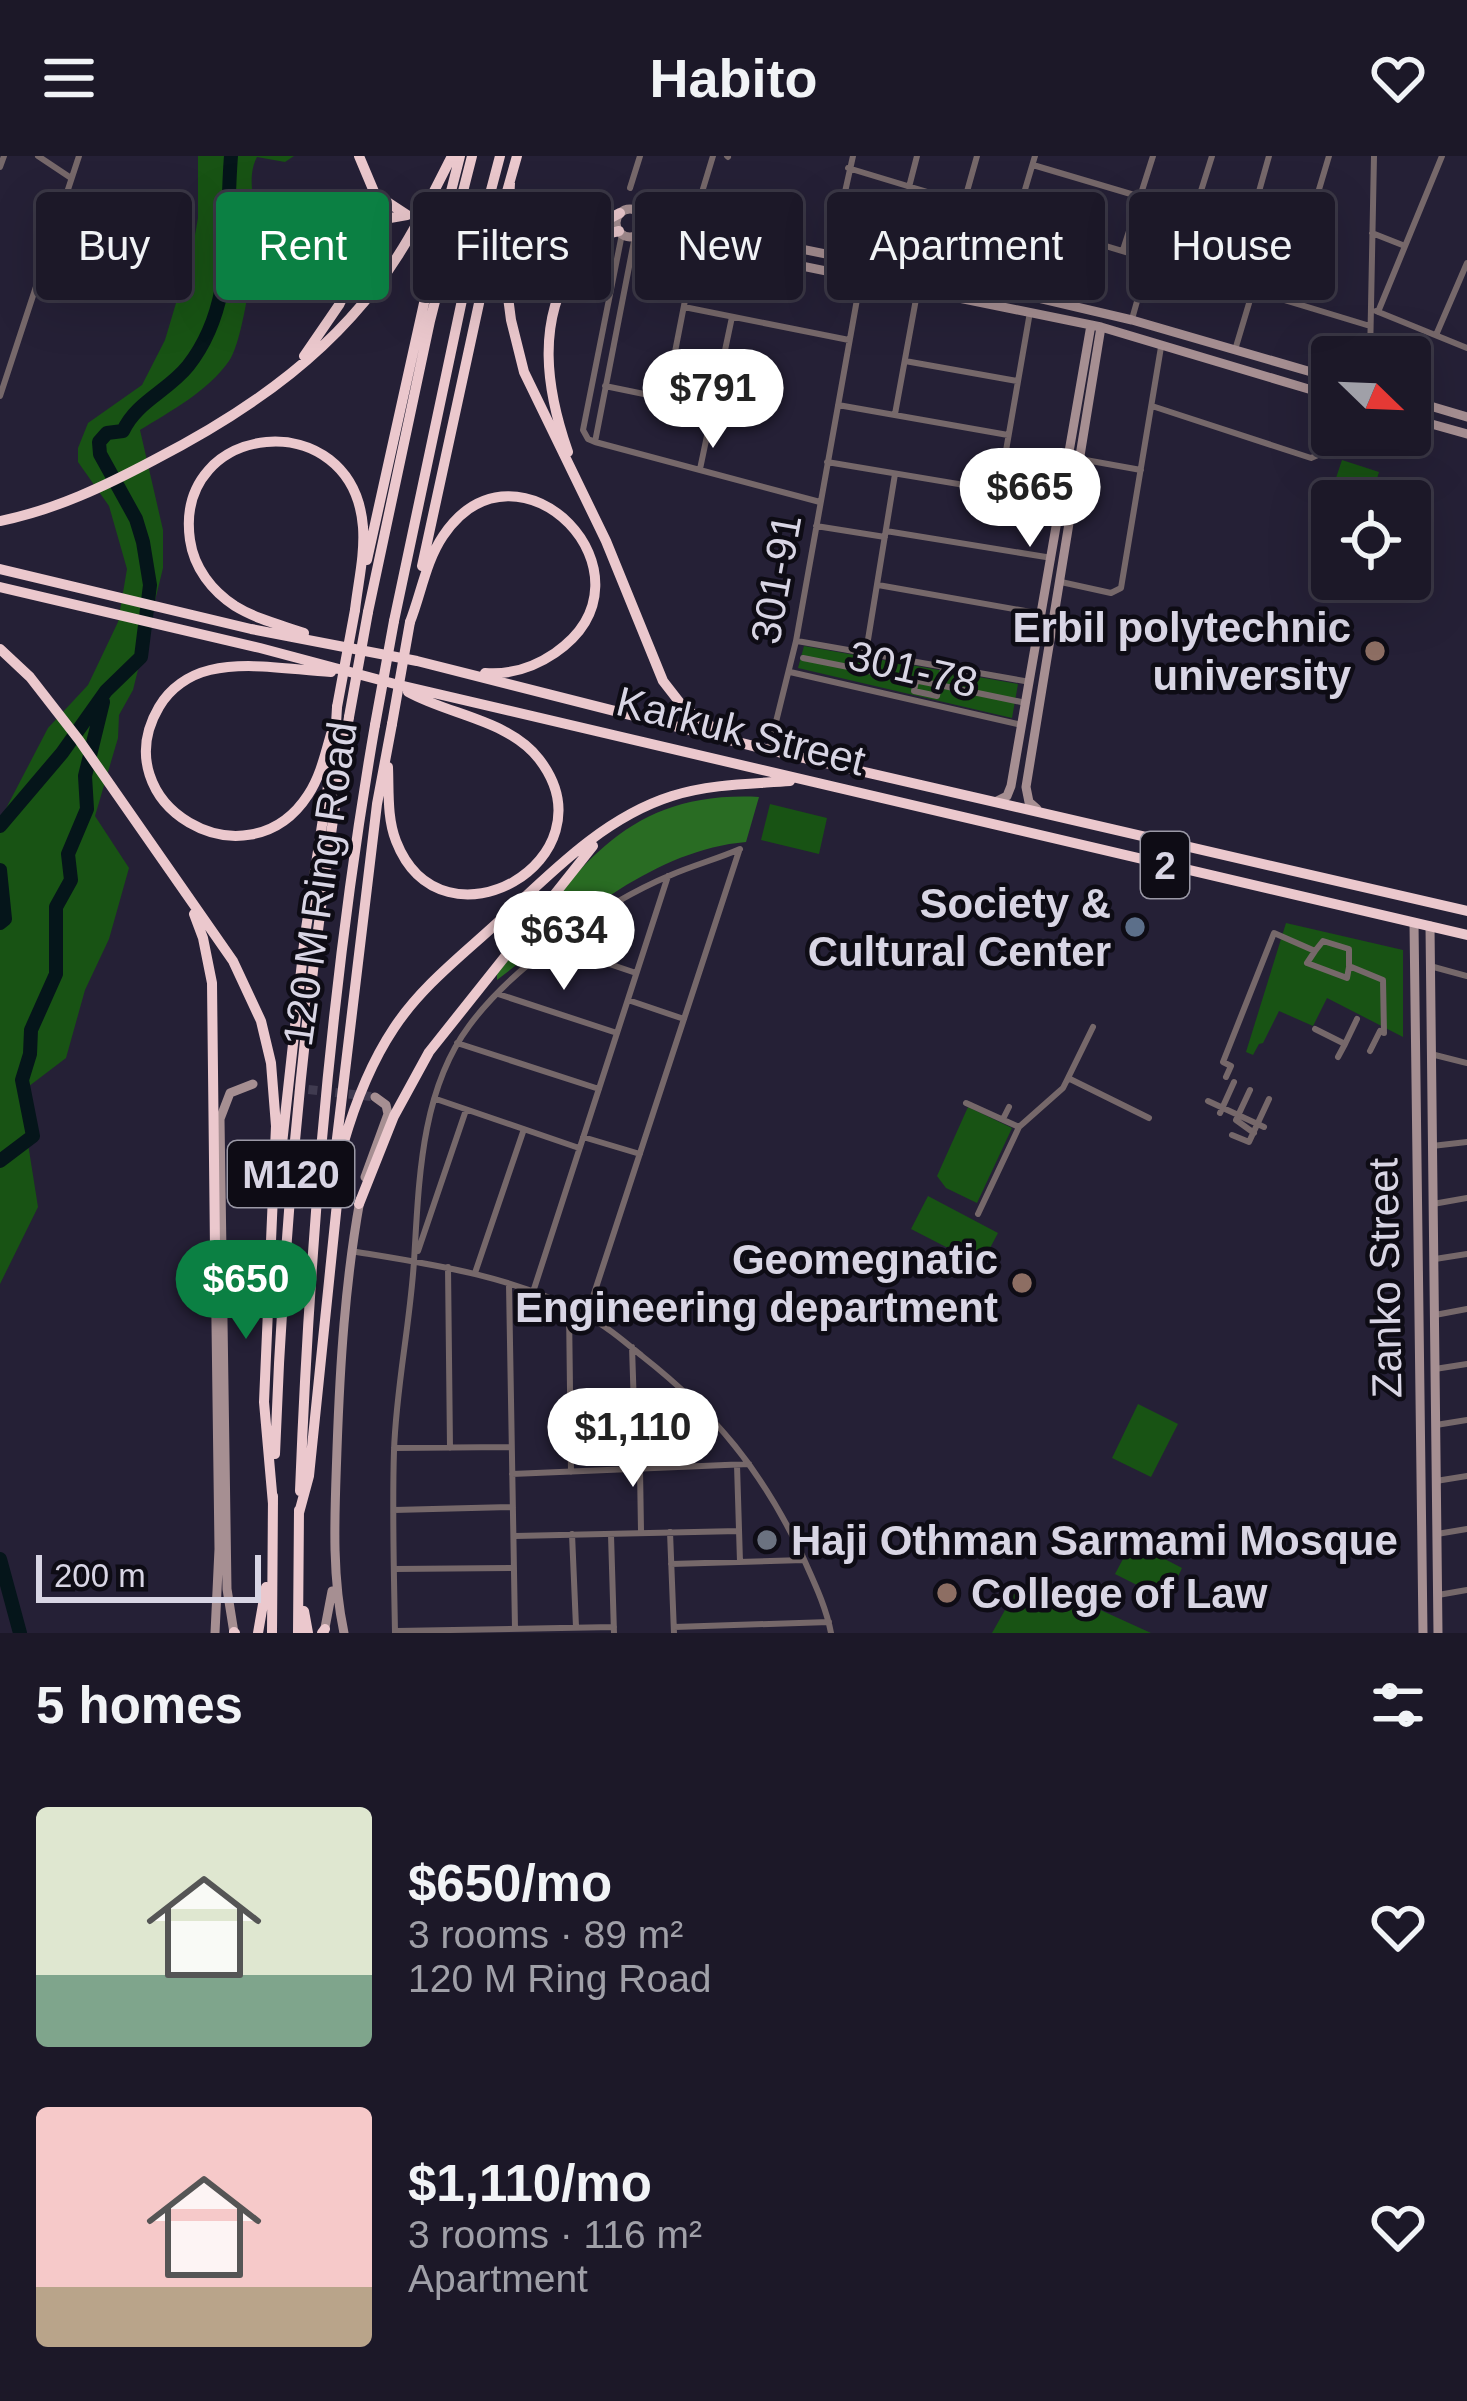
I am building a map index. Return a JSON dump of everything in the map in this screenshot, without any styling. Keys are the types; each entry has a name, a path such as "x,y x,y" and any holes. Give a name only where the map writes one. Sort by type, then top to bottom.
{"highway":[{"path":"283,381 330,320 373,233 390,218 410,216 375,194 359,156"},
{"path":"0,521 35,513 134,471 230,420 283,381 375,290 456,156"},
{"path":"353,673 231,667 188,679 171,692 155,715 147,744 151,777 172,811 198,829 228,836 265,830 294,812 311,790 337,707 361,611 456,156"},
{"name":"120 M Ring Road","path":"272,1633 285,1260 324,880 361,611 472,156"},
{"name":"120 M Ring Road","path":"298,1633 310,1274 323,1110 350,886 394,621 462,300 500,156"},
{"path":"322,1332 324,1266 377,804 410,622 491,248 517,156"},
{"path":"510,183 505,274 516,344 535,398 594,515"},
{"path":"611,218 620,213"},
{"path":"621,233 595,241 572,267 558,296 549,337 549,380 557,418 663,681 692,715 734,741"},
{"path":"359,650 255,616 235,606 207,581 192,554 188,524 198,487 216,463 242,446 283,440 309,446 331,460 354,492 362,522 361,611"},
{"path":"410,622 441,538 460,516 481,503 513,497 536,500 565,516 586,545 594,580 590,605 572,638 552,656 499,674 417,661"},
{"name":"Karkuk Street","path":"0,568 216,620 417,661 734,741 1467,911"},
{"name":"Karkuk Street","path":"0,587 1467,935"},
{"path":"0,649 66,722 243,980 267,1045 276,1126 264,1402 273,1504"},
{"path":"388,754 394,838 405,859 422,876 445,890 478,894 507,888 536,866 552,838 557,813 553,788 538,758 507,733 438,707 395,684"},
{"path":"269,1308 299,977 337,707"},
{"path":"299,1513 309,1476 343,1145 358,1096 387,1039 439,974 556,869 617,823 689,792 805,780"},
{"path":"359,1204 408,1088 464,1005 578,862 617,823"},
{"path":"1182,868 1179,856 1187,845"},
{"path":"174,880 203,938 212,982 215,1249"},
{"path":"258,1633 272,1560"},
{"path":"298,1566 308,1633"}],"main road":[{"path":"635,211 630,208 616,220 621,233 635,235"},
{"path":"974,300 1096,326 1311,390"},
{"path":"1044,300 1311,372"},
{"path":"997,801 1010,791 1096,326"},
{"path":"1042,812 1029,802 1026,787 1080,459 1093,342"},
{"path":"1431,406 1467,417"},
{"path":"1431,424 1467,434"},
{"name":"Zanko Street","path":"1414,923 1423,1633"},
{"name":"Zanko Street","path":"1430,926 1438,1633"},
{"path":"234,1632 227,1589 220,1119 230,1093 254,1084"},
{"path":"324,1632 335,1574 340,1364 351,1251 368,1165 388,1114 386,1105 375,1097 395,1096 408,1088"},
{"path":"215,1249 219,1549 215,1633"},
{"path":"1418,1286 1434,1285"},
{"path":"1422,1574 1438,1572"},
{"path":"335,1574 344,1633"}],"street":[{"path":"0,167 4,156"},
{"path":"38,156 71,178"},
{"path":"0,393 79,156"},
{"path":"630,188 640,156"},
{"path":"702,192 710,167 723,156"},
{"path":"844,192 853,156"},
{"path":"909,187 917,156"},
{"path":"966,192 977,156"},
{"path":"1142,192 1153,156"},
{"path":"1202,192 1212,156"},
{"path":"1259,192 1269,156"},
{"path":"1318,192 1329,156"},
{"path":"1374,156 1374,311"},
{"path":"1370,336 1374,311 1442,156"},
{"path":"1024,192 1034,160 1129,193"},
{"path":"848,168 926,192"},
{"path":"1123,250 1129,232"},
{"path":"621,233 584,430 587,439 820,502"},
{"path":"1372,233 1405,247"},
{"path":"1105,245 1129,252"},
{"path":"595,442 635,249"},
{"path":"1436,335 1467,263"},
{"path":"666,398 685,300"},
{"name":"301-91","path":"770,749 796,641 857,300"},
{"path":"895,414 916,300"},
{"path":"1132,320 1138,300"},
{"path":"1235,350 1250,300"},
{"path":"1286,300 1370,326"},
{"path":"684,307 849,340"},
{"path":"1374,311 1467,348"},
{"path":"999,491 1030,312"},
{"path":"700,469 731,316"},
{"path":"1060,582 1111,593 1121,588 1162,345"},
{"path":"905,361 1017,381"},
{"path":"605,386 712,408"},
{"path":"838,405 1008,435"},
{"path":"1152,406 1316,456"},
{"path":"1080,459 1141,470"},
{"path":"827,462 1060,501"},
{"path":"866,652 895,474"},
{"path":"816,526 1052,558"},
{"path":"878,585 1042,614"},
{"path":"796,641 1030,682"},
{"path":"803,658 916,681 914,691 937,696 944,666"},
{"name":"301-78","path":"790,672 1022,725"},
{"path":"939,685 1026,703"},
{"path":"587,1315 740,850 668,876 615,902 498,994 458,1043 436,1100 415,1210 394,1448 395,1632 614,1630 611,1534"},
{"path":"532,1292 668,876"},
{"path":"594,959 615,902"},
{"path":"1226,1077 1231,1066 1223,1062 1274,933 1315,950"},
{"path":"1323,941 1349,949 1349,966 1347,978 1307,963 1323,941"},
{"path":"556,946 636,973"},
{"path":"1349,966 1383,980 1382,1032 1370,1051"},
{"path":"1430,966 1467,976"},
{"path":"498,994 617,1033"},
{"path":"628,1000 684,1018"},
{"path":"1338,1058 1358,1019"},
{"path":"978,1214 1019,1126 1063,1088 1093,1027"},
{"path":"1315,1029 1345,1044"},
{"path":"458,1043 599,1089"},
{"path":"1431,1054 1467,1063"},
{"path":"1068,1078 1149,1118"},
{"path":"1222,1110 1234,1082"},
{"path":"1238,1114 1250,1090"},
{"path":"1232,1135 1247,1142 1259,1128 1269,1099"},
{"path":"436,1100 579,1148"},
{"path":"1208,1101 1259,1128"},
{"path":"966,1103 1019,1126"},
{"path":"1003,1119 1009,1107"},
{"path":"414,1260 466,1110"},
{"path":"475,1273 524,1130"},
{"path":"583,1137 640,1154"},
{"path":"1432,1146 1467,1142"},
{"path":"1433,1204 1467,1198"},
{"path":"351,1251 414,1260 509,1283 587,1315 632,1347 700,1403 774,1497 831,1633"},
{"path":"1434,1259 1467,1254"},
{"path":"448,1267 450,1448"},
{"path":"509,1283 515,1629"},
{"path":"569,1306 571,1472"},
{"path":"1434,1315 1467,1309"},
{"path":"632,1347 640,1533"},
{"path":"1435,1369 1467,1364"},
{"path":"634,1406 700,1403"},
{"path":"1436,1425 1467,1420"},
{"path":"394,1448 512,1447"},
{"path":"512,1474 751,1464"},
{"path":"737,1465 740,1562"},
{"path":"1436,1480 1467,1475"},
{"path":"394,1510 513,1507"},
{"path":"1437,1534 1467,1529"},
{"path":"513,1536 740,1531"},
{"path":"670,1532 674,1630 829,1622"},
{"path":"572,1534 576,1628"},
{"path":"671,1564 804,1560"},
{"path":"394,1569 514,1568"},
{"path":"1438,1595 1467,1590"}],"green space":[{"path":"198,156 294,156 285,162 257,157 253,192 216,192 216,300 246,300 234,351 200,391 140,430 163,530 163,568 95,816 129,868 66,1058 20,1093 38,1207 0,1284 0,820 48,728 88,685 118,622 127,569 109,506 78,462 78,448 88,423 142,385 165,340 177,300 192,300 192,249 198,218"},
{"path":"1342,460 1379,472 1377,480 1335,480"},
{"path":"804,646 1018,684 1012,718 798,668"},
{"path":"759,797 746,842 677,859 645,875 583,914 497,980 497,974 577,874 635,824 670,808 710,799"},
{"path":"770,804 827,818 819,854 761,840"},
{"path":"1286,923 1403,950 1403,1037 1327,998 1313,1026 1279,1011 1263,1043 1253,1055 1246,1052"},
{"path":"968,1107 1012,1128 977,1203 946,1188 937,1176"},
{"path":"928,1196 998,1233 981,1265 911,1229"},
{"path":"1138,1404 1178,1424 1151,1477 1112,1458"},
{"path":"1132,1542 1182,1568 1167,1600 1115,1574"},
{"path":"1014,1594 1085,1603 1151,1633 992,1633"}],"waterway":[{"path":"0,826 62,753 106,691 141,657 150,585 143,542 136,519 100,454 99,442 107,433 123,431 136,412 188,366 203,342 214,317 225,265 231,156"},
{"path":"0,1161 33,1136 22,1080 31,1030 56,974 56,907 71,880 68,854 87,809 85,776 103,702"},
{"path":"0,870 5,919 0,923"},
{"path":"0,1559 20,1633"}],"tunnel":[{"path":"295,1088 375,1097"}],"place":[{"name":"Erbil polytechnic university","path":"1375,651"},
{"name":"Society & Cultural Center","path":"1135,927"},
{"name":"Geomegnatic Engineering department","path":"1022,1283"},
{"name":"Haji Othman Sarmami Mosque","path":"767,1540"},
{"name":"College of Law","path":"947,1593"}]}
